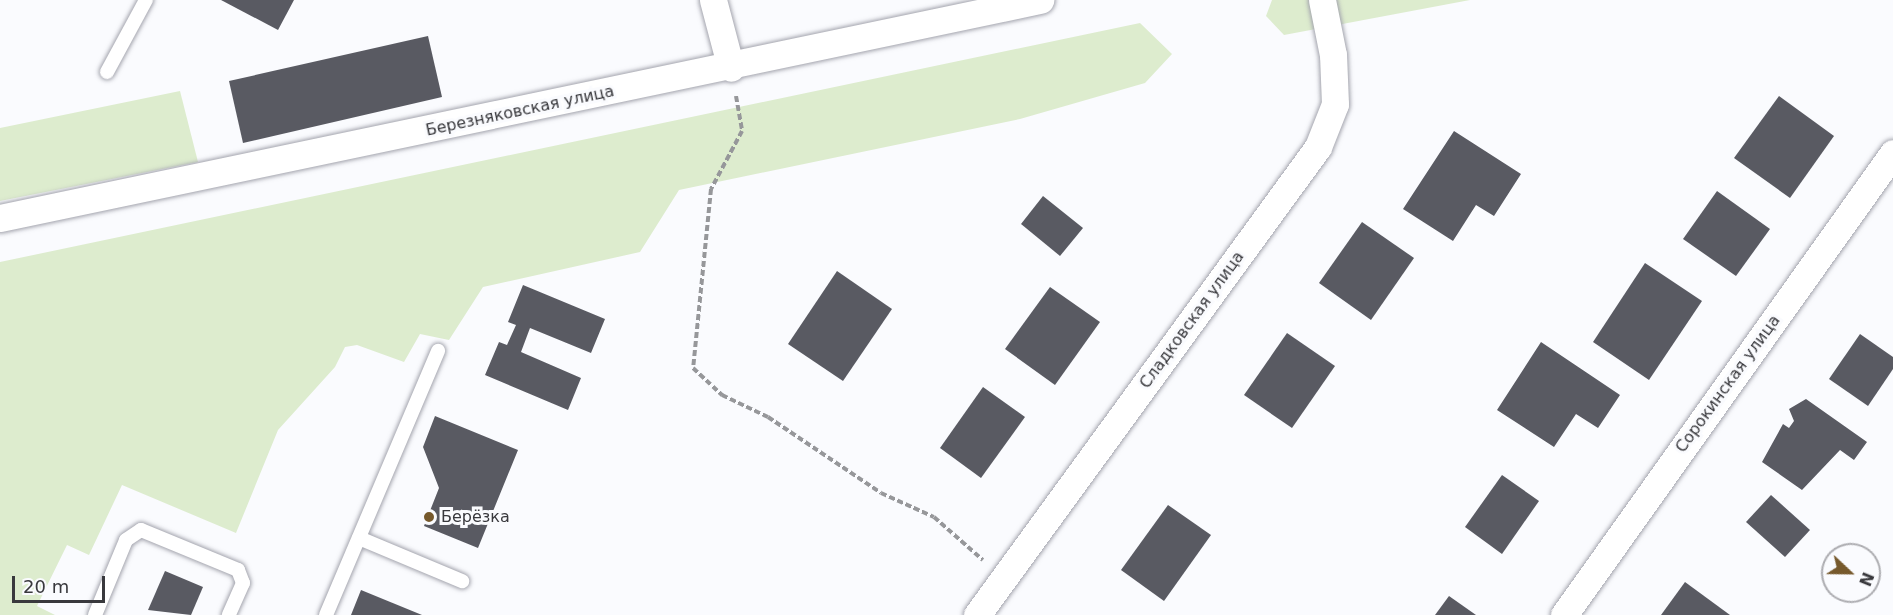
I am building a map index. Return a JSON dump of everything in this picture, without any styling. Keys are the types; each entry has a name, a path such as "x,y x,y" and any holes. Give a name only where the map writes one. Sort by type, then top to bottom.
{"street":[{"path":"713,0 731,68"},
{"name":"Березняковская улица","path":"0,218 731,68 1040,0"},
{"name":"Сладковская улица","path":"977,615 1318,147 1335,104 1333,55 1322,0"},
{"name":"Сорокинская улица","path":"1564,615 1893,153"}],"lane":[{"path":"107,72 146,0"},
{"path":"326,615 438,351"},
{"path":"95,615 126,540 141,530 238,570 243,583 229,615"},
{"path":"360,538 462,581"}],"path":[{"path":"731,68 742,130 711,189 693,368 722,396 768,417 881,493 934,517 956,541 1005,576"}],"green space":[{"path":"1272,0 1470,0 1284,35 1266,16"},
{"path":"1140,23 1172,54 1145,83 1020,119 679,190 640,252 483,287 449,340 420,334 404,362 357,345 345,347 335,367 278,430 236,533 122,485 89,555 67,545 37,606 55,615 0,615 0,262"},
{"path":"180,91 198,162 0,201 0,128"}],"building":[{"path":"221,0 294,0 278,30"},
{"path":"428,36 442,97 243,143 229,81"},
{"path":"1779,96 1834,136 1790,198 1734,158"},
{"path":"1454,131 1521,174 1494,216 1476,205 1453,241 1403,209"},
{"path":"1717,191 1770,229 1736,276 1683,239"},
{"path":"1043,196 1083,228 1060,256 1021,224"},
{"path":"1362,222 1414,258 1371,320 1319,283"},
{"path":"1645,263 1702,301 1649,380 1593,342"},
{"path":"837,271 892,309 843,381 788,344"},
{"path":"523,285 605,319 591,353 530,328 521,352 581,378 568,410 485,375 499,342 507,345 516,325 508,322"},
{"path":"1050,287 1100,322 1055,385 1005,349"},
{"path":"1287,333 1335,366 1292,428 1244,395"},
{"path":"1860,334 1893,357 1893,369 1868,406 1829,379"},
{"path":"1541,342 1620,395 1598,428 1576,414 1554,447 1497,410"},
{"path":"983,387 1025,417 981,478 940,448"},
{"path":"1806,399 1867,442 1854,460 1840,450 1802,490 1762,462 1783,424 1789,428 1794,421 1789,409"},
{"path":"435,416 518,450 478,548 424,526 439,488 423,447"},
{"path":"1502,475 1539,501 1502,554 1465,527"},
{"path":"1771,495 1810,530 1785,557 1746,522"},
{"path":"1168,505 1211,535 1164,601 1121,570"},
{"path":"165,571 203,587 191,615 148,610"},
{"path":"1685,582 1730,615 1661,615"},
{"path":"361,590 422,615 351,615"},
{"path":"1449,596 1476,615 1435,615"}],"place":[{"name":"Берёзка","path":"429,517"}]}
